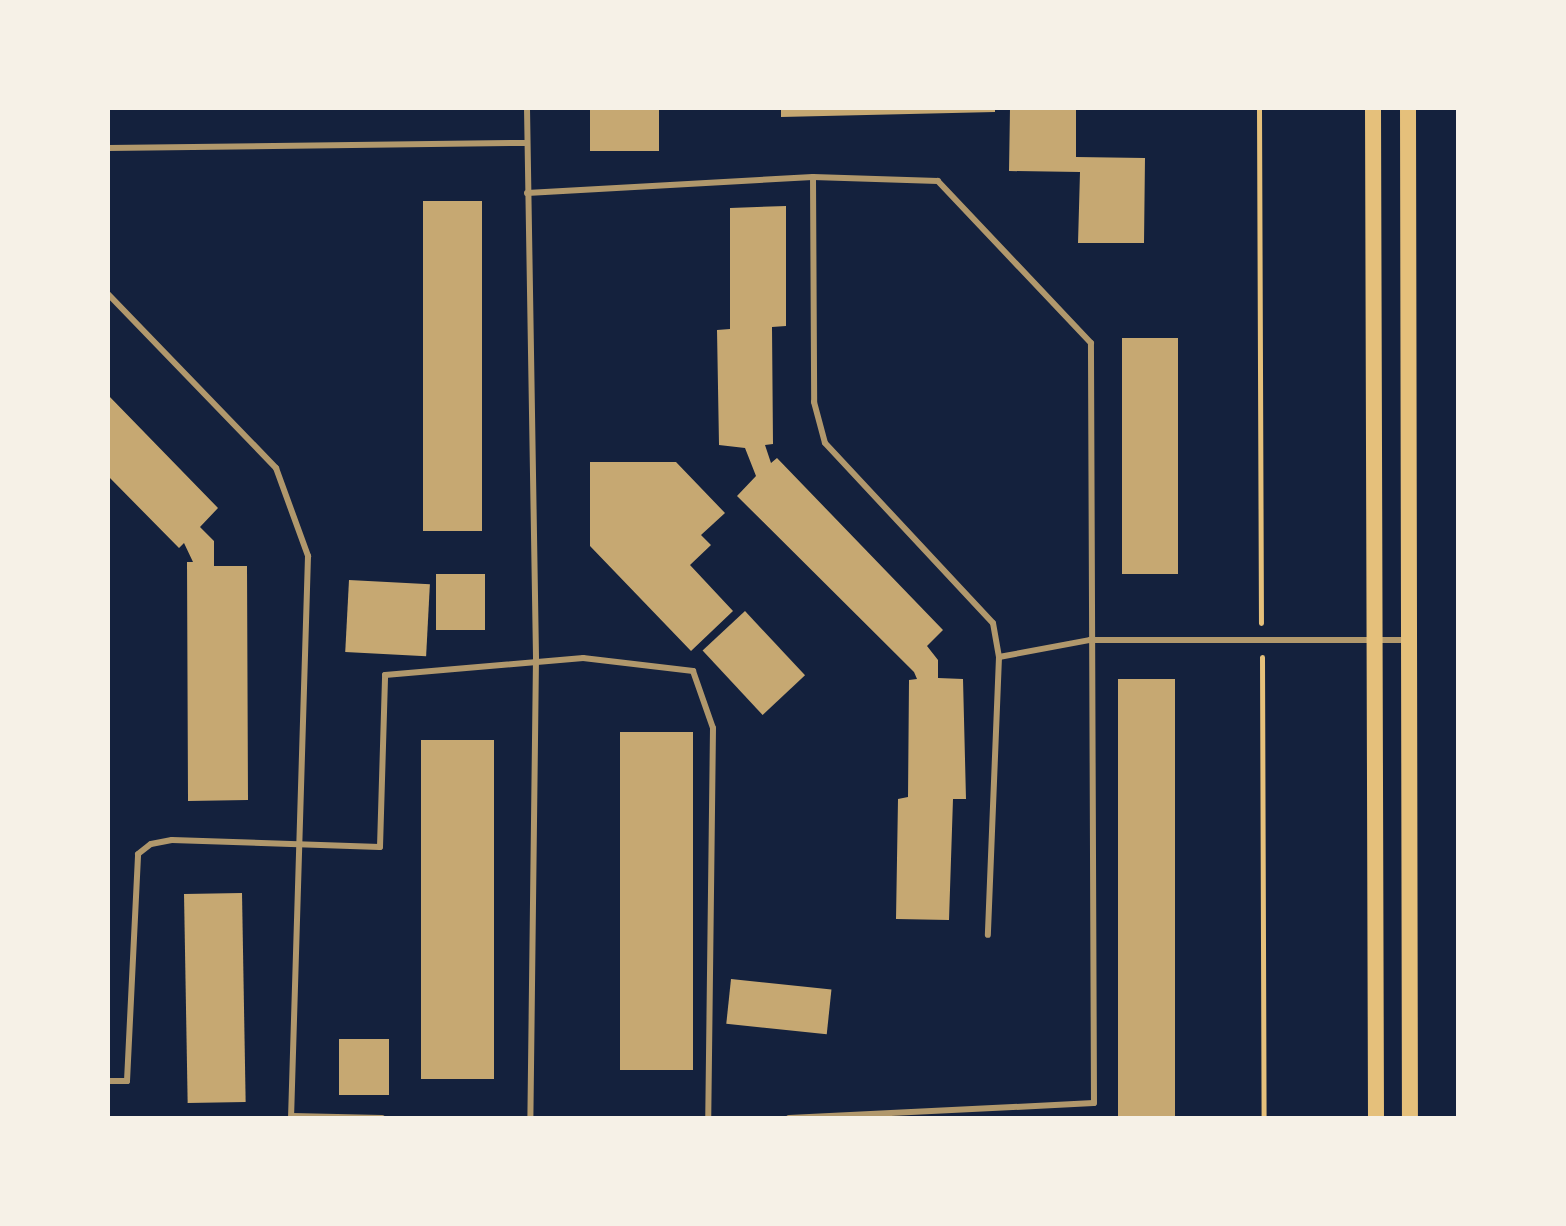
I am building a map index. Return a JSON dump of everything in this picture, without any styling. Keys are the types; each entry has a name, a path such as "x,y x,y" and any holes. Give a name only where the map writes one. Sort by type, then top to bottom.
{"main road":[{"path":"1373,108 1376,1118"},
{"path":"1408,108 1410,1118"}],"lane":[{"path":"527,108 536,658 530,1118"},
{"path":"108,148 527,143"},
{"path":"527,193 813,177 938,181 1091,343 1094,1103 789,1118"},
{"path":"813,177 814,402 825,443 993,623 999,657 988,935"},
{"path":"108,294 276,468 308,556 303,844 292,1117 382,1118"},
{"path":"999,657 1090,640 1411,640"},
{"path":"108,1081 127,1081 138,854 151,844 172,840 380,847 385,675 536,658 693,671 713,728 708,1118"}],"path":[{"path":"1259,108 1264,1118"}],"building":[{"path":"590,108 659,108 659,151 590,151"},
{"path":"781,108 995,108 995,112 781,117"},
{"path":"1010,108 1076,108 1076,157 1145,158 1144,243 1078,243 1080,172 1009,171"},
{"path":"423,201 482,201 482,531 423,531"},
{"path":"786,206 786,326 772,327 773,444 765,445 771,463 777,458 943,630 927,646 938,660 938,678 963,679 966,799 953,799 949,920 896,919 898,799 908,797 909,680 917,679 914,672 737,496 756,476 745,448 719,445 717,330 730,329 730,208"},
{"path":"1122,338 1178,338 1178,574 1122,574"},
{"path":"108,395 218,508 200,527 214,541 214,566 247,566 248,800 188,801 187,562 193,562 184,543 179,548 108,476"},
{"path":"590,462 676,462 725,513 701,535 711,545 690,565 733,611 691,651 590,546"},
{"path":"436,574 485,574 485,630 436,630"},
{"path":"349,580 430,584 426,656 345,652"},
{"path":"745,611 805,675 763,715 703,651"},
{"path":"1118,679 1175,679 1175,1118 1118,1118"},
{"path":"620,732 693,732 693,1070 620,1070"},
{"path":"421,740 494,740 494,1079 421,1079"},
{"path":"242,893 246,1102 188,1103 184,894"},
{"path":"731,979 831,990 827,1034 726,1024"},
{"path":"339,1039 389,1039 389,1095 339,1095"}]}
